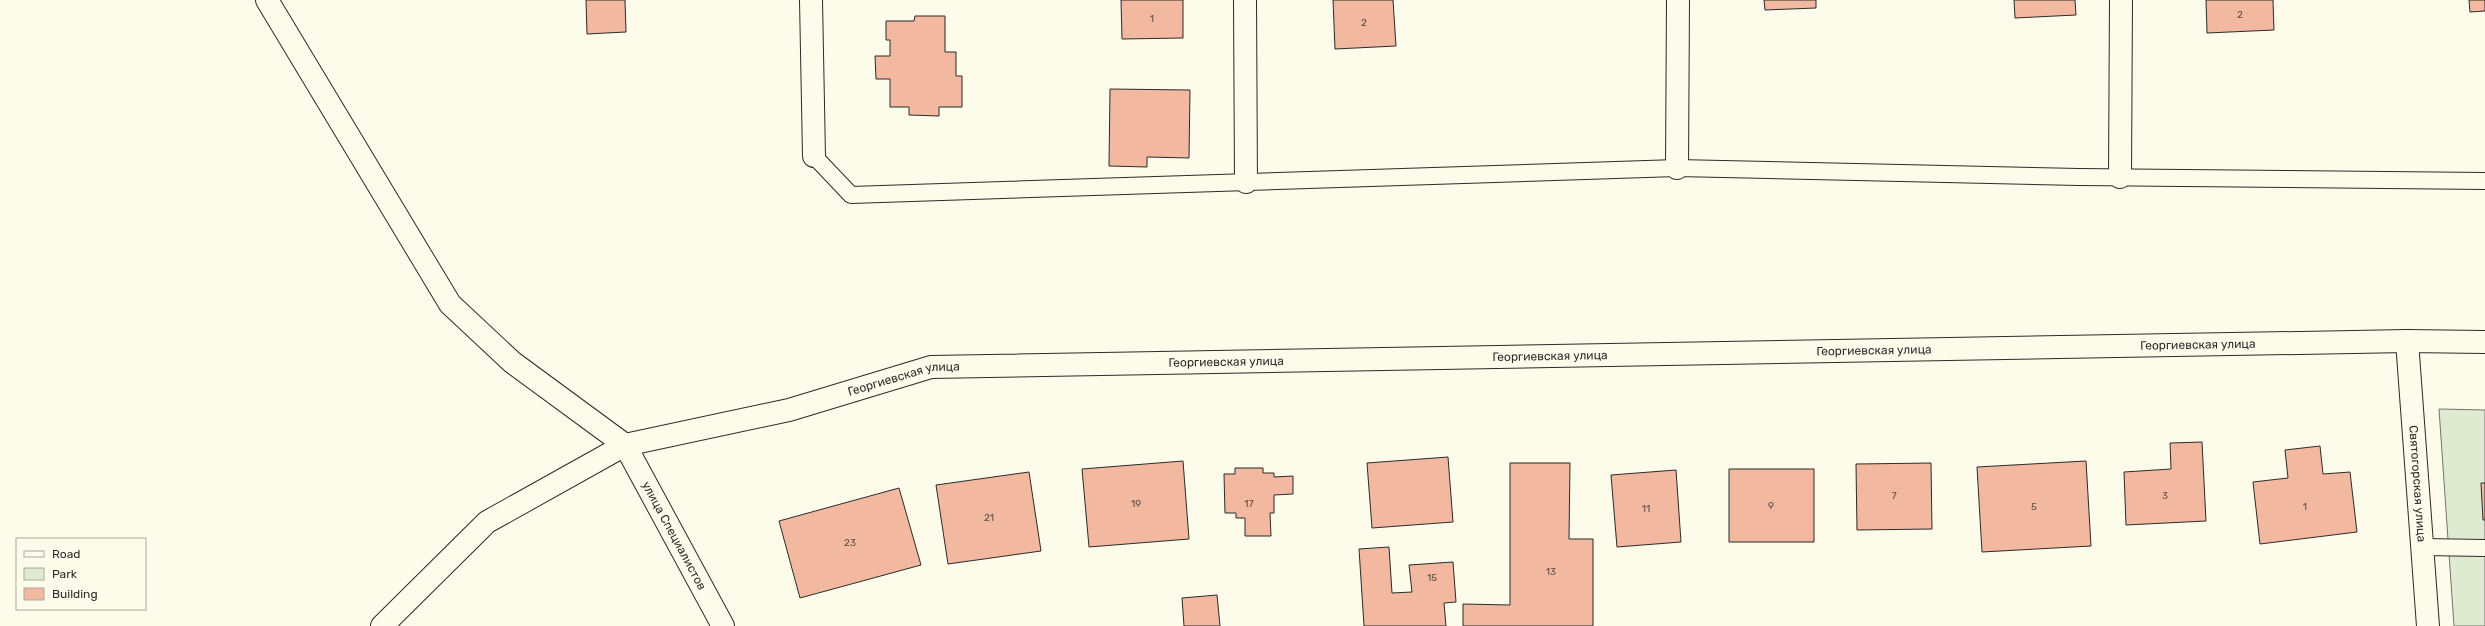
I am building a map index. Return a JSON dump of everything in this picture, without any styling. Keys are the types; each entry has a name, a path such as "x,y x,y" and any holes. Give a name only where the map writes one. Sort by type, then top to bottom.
{"street":[{"path":"267,0 450,304 512,362 625,445"},
{"path":"811,0 814,156"},
{"path":"1245,0 1246,182"},
{"path":"1677,168 1678,0"},
{"path":"2120,177 2121,0"},
{"name":"Георгиевская улица","path":"382,626 486,522 625,445 789,410 931,367 2407,341 2485,342"},
{"name":"Святогорская улица","path":"2407,341 2428,626"},
{"name":"улица Специалистов","path":"625,445 723,626"}],"lane":[{"path":"814,156 851,195 1677,168 2120,177 2485,181"},
{"path":"2422,547 2485,548"}],"green space":[{"path":"2439,409 2485,410 2485,626 2454,626"}],"building":[{"path":"586,0 625,0 626,32 587,34"},
{"path":"1121,0 1183,0 1183,38 1122,39"},
{"path":"1333,0 1393,0 1396,46 1335,49"},
{"path":"1764,0 1816,0 1816,8 1765,10"},
{"path":"2014,0 2075,0 2076,15 2015,18"},
{"path":"2206,0 2273,0 2274,30 2207,33"},
{"path":"2469,0 2485,0 2485,11 2470,12"},
{"path":"915,16 945,16 945,52 956,52 956,76 962,76 962,107 939,107 939,116 909,115 909,107 890,107 890,79 876,79 875,56 890,56 890,40 886,40 886,21 914,21"},
{"path":"1110,89 1190,90 1189,158 1147,157 1147,167 1109,166"},
{"path":"2202,442 2206,521 2126,525 2124,472 2171,469 2170,443"},
{"path":"2320,446 2323,474 2350,472 2357,532 2260,544 2253,482 2288,478 2285,450"},
{"path":"1448,457 1453,522 1372,528 1367,463"},
{"path":"1183,461 1189,539 1089,547 1082,469"},
{"path":"2086,461 2091,546 1982,552 1977,467"},
{"path":"1510,463 1570,463 1569,539 1593,539 1593,626 1463,626 1463,604 1510,605"},
{"path":"1931,463 1932,529 1857,530 1856,464"},
{"path":"1235,468 1263,468 1263,473 1274,473 1274,477 1293,476 1293,494 1274,495 1274,513 1270,513 1271,536 1245,536 1245,518 1236,518 1236,513 1225,513 1224,474 1235,474"},
{"path":"1729,469 1814,469 1814,542 1729,542"},
{"path":"1676,470 1681,542 1617,547 1611,475"},
{"path":"1029,472 1041,551 948,564 936,485"},
{"path":"2481,483 2485,483 2485,520 2483,520"},
{"path":"899,488 921,565 800,598 779,521"},
{"path":"1389,547 1392,593 1412,592 1409,565 1453,562 1456,602 1444,603 1446,626 1364,626 1359,549"},
{"path":"1217,595 1220,626 1184,626 1182,598"}]}
